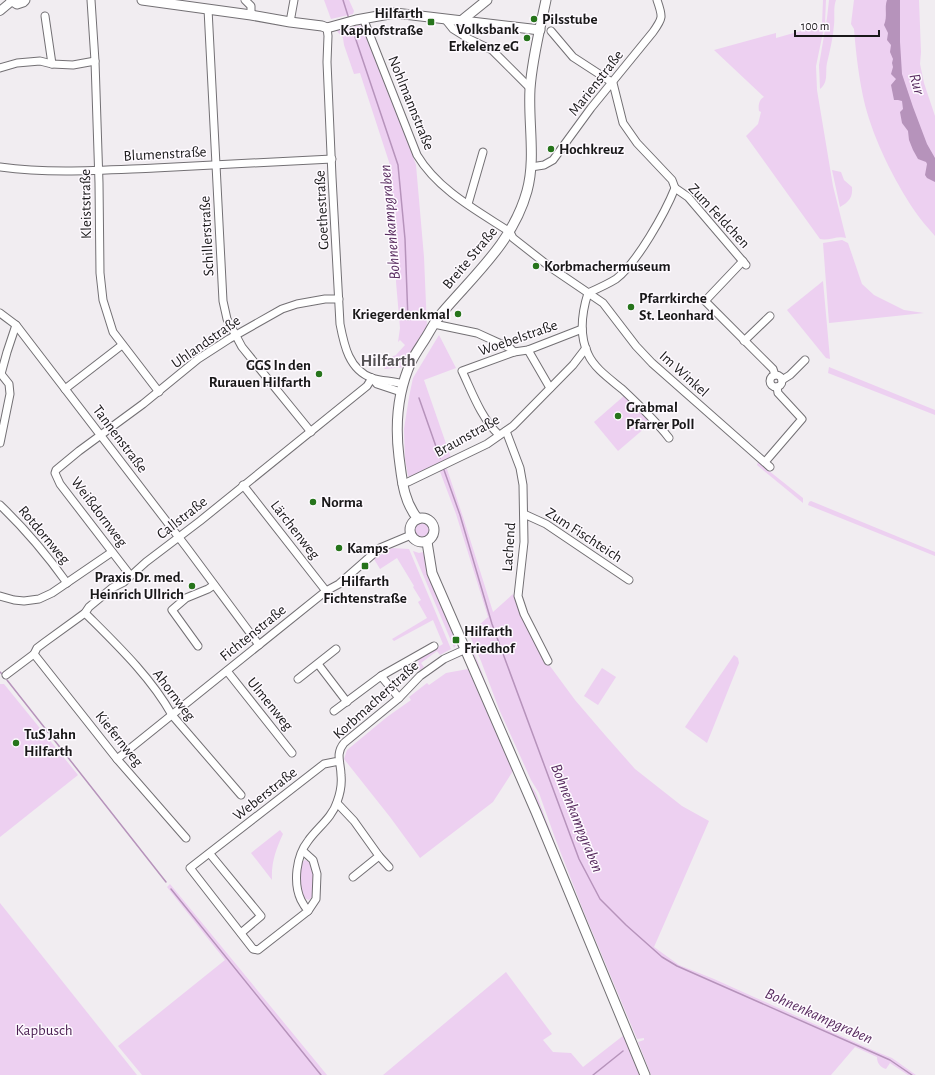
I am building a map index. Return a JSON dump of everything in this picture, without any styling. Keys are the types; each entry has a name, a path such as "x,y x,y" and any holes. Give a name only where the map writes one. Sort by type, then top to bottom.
{"main road":[{"path":"12,0 17,4 25,0"},
{"path":"142,0 251,15 327,28 338,24 395,13 540,30"},
{"path":"461,21 487,0"},
{"name":"Breite Straße","path":"418,519 413,514 406,499 402,484 398,453 398,415 402,388 411,361 434,324 440,315 493,256 510,232 515,224 527,192 531,167 530,88 546,0"},
{"path":"418,519 427,519 434,526 433,536 427,542 418,542 413,539 411,535 410,526 418,519"},
{"path":"427,542 432,572 466,649 645,1075"}],"street":[{"path":"0,11 12,0"},
{"name":"Kleiststraße","path":"91,0 96,61 100,273 103,300 113,332 159,392"},
{"path":"245,0 251,6 251,15"},
{"path":"290,22 294,0"},
{"name":"Marienstraße","path":"531,167 544,165 553,160 591,108 613,83 662,20 658,0"},
{"name":"Schillerstraße","path":"208,9 223,300 227,319 242,347 311,432"},
{"path":"45,16 52,64"},
{"path":"445,18 453,29 469,39 492,50 530,88"},
{"name":"Nohlmannstraße","path":"361,19 365,23 416,154 421,162 437,181 454,195 510,232 513,238 588,293"},
{"name":"Goethestraße","path":"327,28 327,62 340,324 343,342 347,352 359,369 372,378 377,384 402,388"},
{"path":"551,31 573,57 613,83 623,123 637,143 672,180 674,188 655,227 632,263 616,278 588,293 584,306 582,329 588,355 595,364 654,419 669,438"},
{"path":"0,68 17,63 40,61 52,64 74,65 96,61"},
{"path":"468,204 484,152"},
{"name":"Blumenstraße","path":"0,166 16,169 59,171 332,159"},
{"name":"Zum Feldchen","path":"674,188 688,197 745,263 705,301 773,369 775,375 779,376 782,380"},
{"name":"Im Winkel","path":"588,293 602,303 636,346 652,363 768,464"},
{"name":"Uhlandstraße","path":"100,436 159,392 198,359 236,335 282,309 297,304 325,299 339,299"},
{"name":"Tannenstraße","path":"0,313 16,325 179,537 259,645"},
{"path":"744,340 770,316"},
{"path":"434,324 477,333 503,345 514,352"},
{"path":"0,443 10,394 9,384 1,374 16,325"},
{"name":"Woebelstraße","path":"499,435 494,431 482,412 462,371 514,352 528,350 582,329"},
{"path":"65,388 122,345"},
{"name":"Braunstraße","path":"402,484 487,444 513,426 572,365 586,348"},
{"path":"528,350 550,388"},
{"path":"777,388 781,386 782,380 790,375 806,360"},
{"name":"Zum Feldchen","path":"768,464 802,419 778,393 777,388 773,386 770,381 775,375"},
{"name":"Callstraße","path":"6,675 34,654 37,648 85,612 112,588 124,582 130,575 311,432 367,386 372,378"},
{"name":"Lachend","path":"506,431 520,468 523,485 524,542 518,596 524,614 548,661"},
{"name":"Weißdornweg","path":"100,436 54,473 60,484 130,575"},
{"name":"Lärchenweg","path":"244,485 326,591"},
{"name":"Rotdornweg","path":"0,505 19,522 67,583"},
{"name":"Zum Fischteich","path":"524,514 546,524 629,580"},
{"name":"Fichtenstraße","path":"117,759 326,591 339,584 380,548 411,535"},
{"path":"0,596 19,601 39,600 112,552"},
{"path":"198,646 172,610 186,598 208,589 214,584"},
{"name":"Ahornweg","path":"85,612 122,650 156,692 172,715 241,795"},
{"path":"334,711 381,676 434,646"},
{"path":"298,679 336,649"},
{"name":"Korbmacherstraße","path":"308,910 300,899 296,872 307,842 332,813 337,803 341,787 339,761 340,748 344,743 400,698 420,676 444,659 466,649"},
{"name":"Kiefernweg","path":"34,654 117,759 186,838"},
{"path":"318,664 347,702"},
{"name":"Ulmenweg","path":"227,671 292,753"},
{"path":"381,676 400,698"},
{"name":"Weberstraße","path":"241,933 190,868 210,854 324,764 339,761"},
{"path":"337,803 354,821 379,856 389,867"},
{"path":"210,854 261,916 241,933 253,949 258,950 308,910 316,899 317,874 312,860 303,851"},
{"path":"353,877 379,856"}],"green space":[{"path":"324,0 349,0 354,11 353,14 331,19"},
{"path":"823,0 826,0 825,23 816,66 817,90 833,186 846,238 840,237 820,239 746,136 758,124 761,112 759,111 759,103 764,97 714,50 776,33 776,38 822,25"},
{"path":"829,0 836,0 834,30 827,63 826,80 820,89 819,65"},
{"path":"854,0 919,0 920,64 924,83 935,116 935,236 916,213 899,186 879,146 869,118 859,77 854,29 851,24"},
{"path":"362,25 382,70 416,165 424,257 427,328 410,353 404,367 385,369 379,362 396,355 405,345 400,340 398,342 400,328 396,282 397,247 390,165 360,73 354,74 343,38 336,30"},
{"path":"832,170 841,172 844,180 852,187 850,199 840,207"},
{"path":"842,240 848,243 862,284 874,295 904,310 924,313 829,323 823,243"},
{"path":"823,281 830,359 826,358 787,310"},
{"path":"439,335 456,368 424,380 451,458 411,478 408,476 405,459 404,429 409,397 413,378"},
{"path":"829,367 935,410 935,415 828,373"},
{"path":"625,395 653,421 618,451 594,422"},
{"path":"758,462 803,498 803,503 757,465"},
{"path":"446,466 493,612 513,594 547,662 575,700 605,735 635,769 682,806 709,821 654,947 679,965 892,1058 916,1075 908,1075 890,1063 886,1069 878,1063 877,1057 855,1047 831,1075 651,1075 638,1042 644,1040 644,1038 637,1039 583,910 539,793 531,780 499,709 469,634 488,617 456,514 439,469"},
{"path":"811,501 935,552 935,556 808,505"},
{"path":"422,523 428,525 430,531 428,537 422,539 416,537 414,531 416,525"},
{"path":"392,548 409,549 451,649 440,655 437,651 421,663 424,667 420,670 415,667 419,664 419,658 443,644 433,620 394,641 392,639 427,618 418,602 421,600 413,587 414,586 397,558 380,569 374,559"},
{"path":"413,551 419,553 423,552 429,573 446,613 445,614 454,637 456,636 457,643 454,648"},
{"path":"474,652 498,714 528,781 536,793 573,892 489,694 473,653"},
{"path":"734,655 738,658 739,663 707,743 685,727"},
{"path":"602,668 616,677 598,705 584,696"},
{"path":"468,669 513,771 493,802 420,858 344,759 347,750 387,717 411,700 409,697 427,683 429,685 446,673"},
{"name":"TuS Jahn Hilfarth","path":"0,684 4,684 78,775 0,837"},
{"path":"280,830 283,834 274,856 272,880 251,853"},
{"path":"305,860 309,862 314,876 313,896 309,900 304,898 300,885 301,863"},
{"path":"170,884 327,1075 142,1075 118,1046 225,960 167,887"},
{"name":"Kapbusch","path":"0,903 137,1075 0,1075"},
{"path":"506,972 552,1034 543,1040 553,1052 571,1053 583,1067 624,1035 641,1075 383,1075"}],"shaded area":[{"path":"887,0 900,0 902,74 927,144 935,158 935,182 927,178 925,175 927,164 926,162 918,159 909,140 908,131 902,123 900,112 903,109 902,101 894,100 891,85 896,79 891,74 893,59 890,52 891,45 887,40 888,33 884,25"}],"waterway":[{"path":"343,0 349,19"},
{"name":"Bohnenkampgraben","path":"351,25 398,165 405,239 408,320"},
{"name":"Bohnenkampgraben","path":"419,398 440,458"},
{"name":"Bohnenkampgraben","path":"444,470 460,515 492,624 579,859 600,899 626,925 662,957 677,966 890,1060 912,1075"},
{"path":"0,672 3,675"},
{"path":"7,680 166,882"},
{"path":"171,889 321,1075"},
{"path":"593,1075 623,1051"}],"place":[{"name":"Pilsstube","path":"534,19"},
{"name":"Hilfarth Kaphofstraße","path":"431,22"},
{"name":"Volksbank Erkelenz eG","path":"527,38"},
{"name":"Hochkreuz","path":"551,149"},
{"name":"Korbmachermuseum","path":"536,266"},
{"name":"Pfarrkirche St. Leonhard","path":"631,307"},
{"name":"Kriegerdenkmal","path":"458,314"},
{"name":"GGS In den Rurauen Hilfarth","path":"319,374"},
{"name":"Grabmal Pfarrer Poll","path":"618,416"},
{"name":"Norma","path":"313,502"},
{"name":"Kamps","path":"339,548"},
{"name":"Hilfarth Fichtenstraße","path":"365,566"},
{"name":"Praxis Dr. med. Heinrich Ullrich","path":"192,586"},
{"name":"Hilfarth Friedhof","path":"456,640"},
{"name":"TuS Jahn Hilfarth","path":"16,743"}],"district":[{"name":"Hilfarth","path":"388,360"}],"water label":[{"name":"Rur","path":"917,84"}]}
